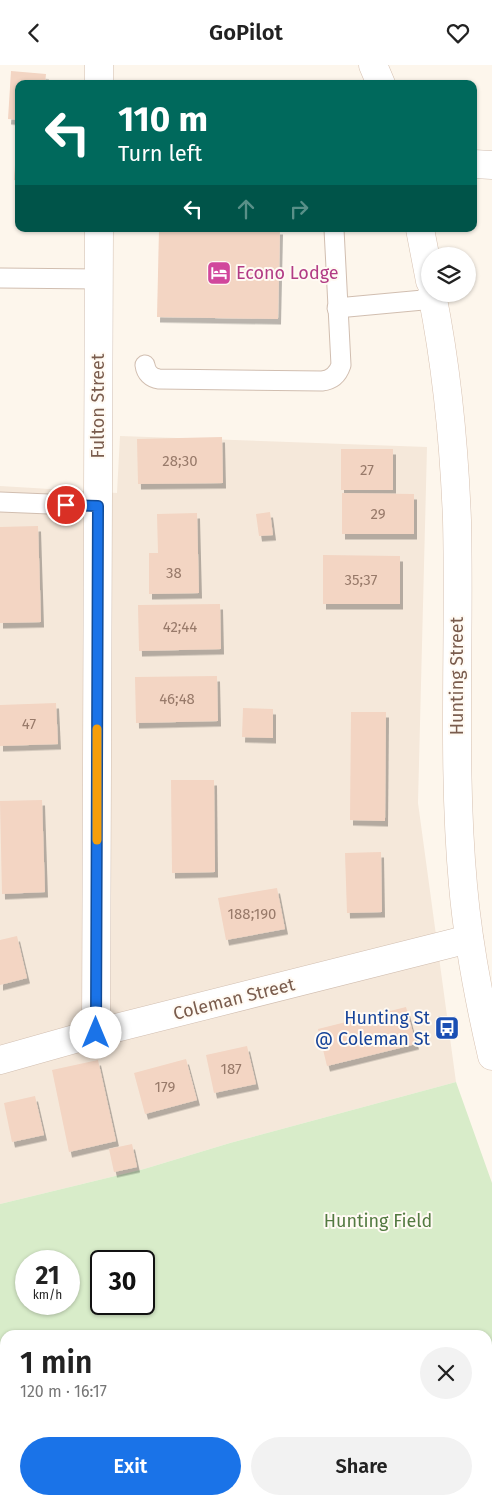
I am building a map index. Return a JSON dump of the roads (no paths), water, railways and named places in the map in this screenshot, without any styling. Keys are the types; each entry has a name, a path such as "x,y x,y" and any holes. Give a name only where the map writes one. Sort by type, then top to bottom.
{"street":[{"path":"99,65 99,80"},
{"path":"373,65 379,80"},
{"path":"477,164 492,165"},
{"name":"Fulton Street","path":"96,1033 99,232"},
{"name":"Hunting Street","path":"421,232 423,247"},
{"name":"Hunting Street","path":"434,302 448,393 455,471 457,521 458,806 463,885 469,939 492,1056"},
{"name":"Coleman Street","path":"0,1060 96,1033 469,939"}],"lane":[{"path":"145,365 146,371 150,376 159,379 326,381 336,375 340,365 334,232"},
{"path":"0,278 99,279"},
{"path":"338,308 421,293"},
{"path":"0,502 98,506"}],"place":[{"name":"Econo Lodge","path":"219,273"},
{"name":"Hunting St @ Coleman St","path":"447,1028"}],"park label":[{"name":"Hunting Field","path":"378,1221"}]}
